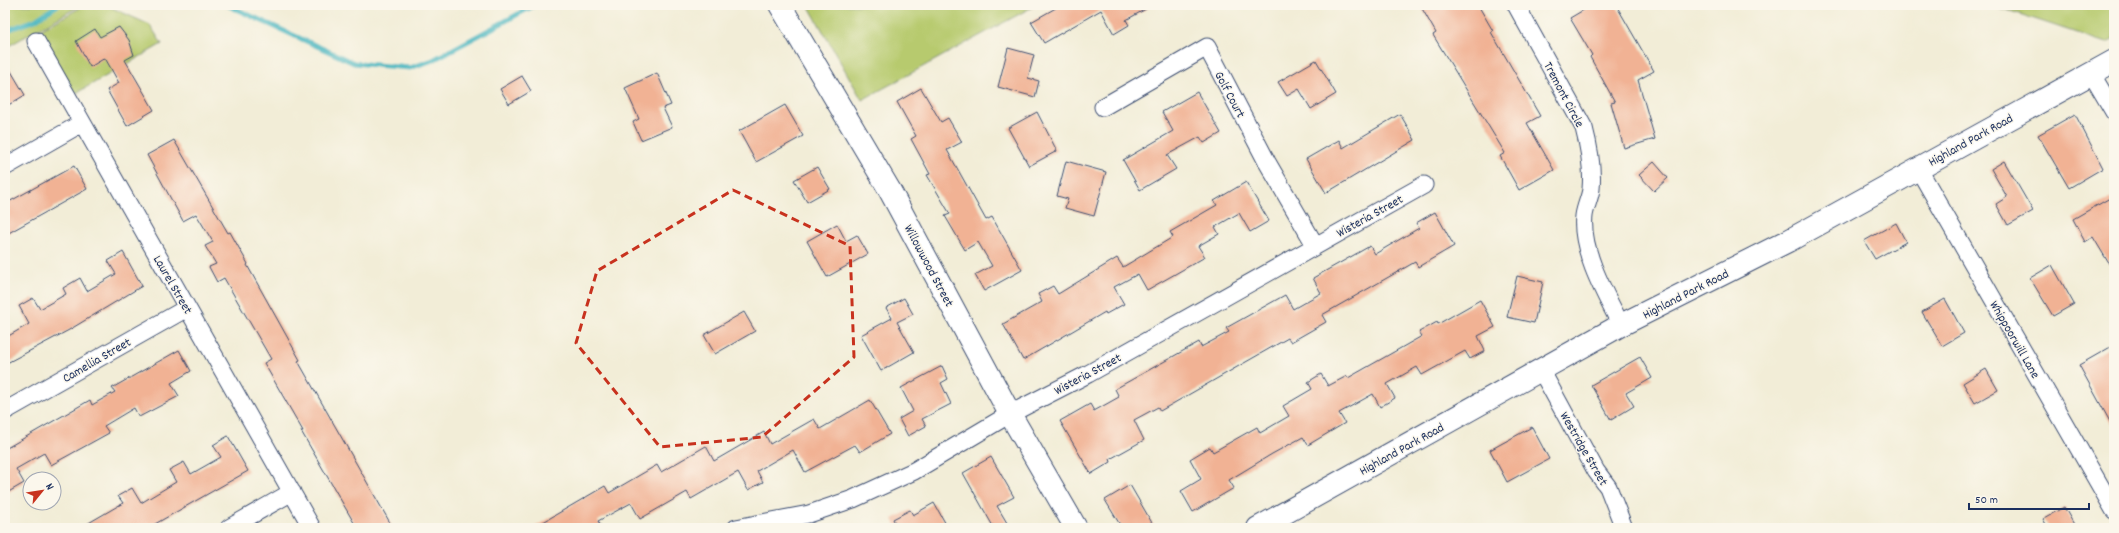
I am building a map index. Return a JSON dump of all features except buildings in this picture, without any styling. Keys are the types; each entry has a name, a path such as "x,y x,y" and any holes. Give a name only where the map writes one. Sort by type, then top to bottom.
{"street":[{"name":"Willowwood Street","path":"780,5 889,189 1010,414 1076,528"},
{"name":"Tremont Circle","path":"1516,5 1584,128 1589,147 1591,189 1584,216 1587,249 1601,286 1621,325"},
{"name":"Laurel Street","path":"36,41 312,528"},
{"name":"Golf Court","path":"1103,107 1206,47 1266,162 1315,245"},
{"name":"Highland Park Road","path":"1258,528 1621,325 1788,241 2114,61"},
{"path":"2091,73 2114,112"},
{"path":"5,167 82,123"},
{"name":"Whippoorwill Lane","path":"1918,168 2114,510"},
{"name":"Wisteria Street","path":"736,528 809,514 853,499 914,471 1010,414 1088,374 1424,185"},
{"name":"Camellia Street","path":"5,411 187,308"},
{"name":"Westridge Street","path":"1541,370 1596,470 1608,487 1624,528"},
{"path":"229,528 292,492"}],"highlighted area":[{"path":"733,190 850,246 854,357 762,437 660,447 576,343 597,271"}],"green space":[{"path":"5,5 81,5 5,48"},
{"path":"85,5 106,5 150,25 162,44 73,95 37,32"},
{"path":"808,5 1036,5 862,100"},
{"path":"1992,5 2114,5 2114,39 2107,43"}],"waterway":[{"path":"5,31 35,20 58,5"},
{"path":"227,5 354,63 410,68 433,60 535,5"}]}
